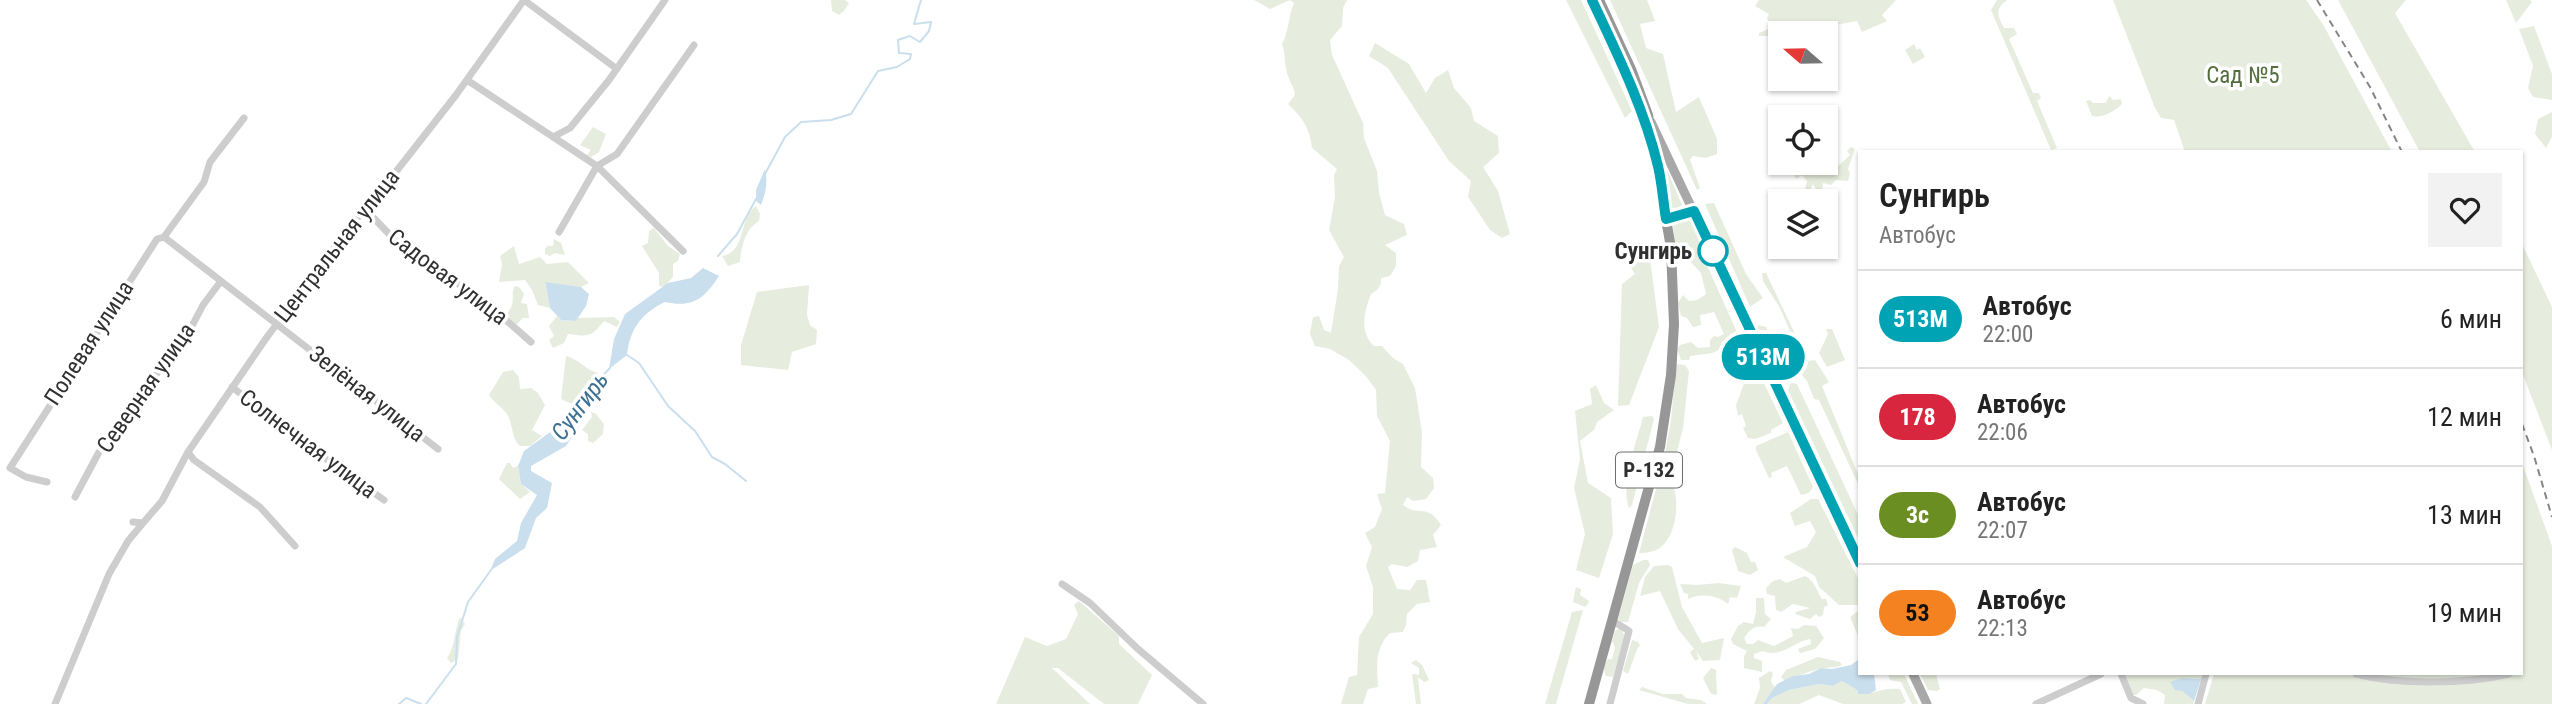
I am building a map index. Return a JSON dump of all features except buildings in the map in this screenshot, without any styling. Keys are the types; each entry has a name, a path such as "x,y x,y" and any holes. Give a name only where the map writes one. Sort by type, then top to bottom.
{"highway":[{"name":"Р-132","path":"1592,0 1635,97 1658,168"},
{"name":"Р-132","path":"1587,704 1652,479 1668,400 1674,337 1671,248 1648,115 1631,69 1599,0"},
{"name":"Р-132","path":"1587,704 1647,478 1662,404 1669,323 1666,219"}],"main road":[{"path":"1648,115 1858,559"},
{"path":"1658,168 1665,162 1672,164"},
{"path":"1666,219 1694,211"},
{"path":"1913,675 1927,704"}],"street":[{"path":"524,0 617,69"},
{"name":"Центральная улица","path":"55,704 109,574 128,541 162,500 188,452 277,324 356,219 467,80 524,0"},
{"path":"552,137 570,128 617,69 665,0"},
{"path":"559,232 597,166 617,154 694,45"},
{"path":"467,80 552,137 581,153 683,251"},
{"name":"Полевая улица","path":"47,482 26,477 10,468 157,239 164,237 204,182 210,162 244,118"},
{"name":"Садовая улица","path":"366,209 392,237 492,308 531,342"},
{"name":"Зелёная улица","path":"164,237 438,449"},
{"name":"Северная улица","path":"75,497 99,452 221,282"},
{"name":"Солнечная улица","path":"232,387 384,500"},
{"path":"188,452 194,460 260,508 295,546"},
{"path":"134,522 143,523"},
{"path":"1062,584 1090,603 1138,649 1203,704"},
{"path":"1610,704 1629,631 1613,621"},
{"path":"2036,704 2057,700 2099,675"},
{"path":"2121,675 2131,698 2143,704"},
{"path":"2198,704 2206,675"},
{"path":"2360,675 2395,681 2502,675"}],"green space":[{"path":"831,0 845,0 849,3 839,15 832,11"},
{"path":"1254,0 1290,0 1270,9"},
{"path":"1290,0 1347,0 1343,8 1342,26 1330,40 1332,55 1363,123 1364,138 1377,171 1385,215 1404,224 1407,235 1385,245 1396,253 1396,266 1390,276 1381,278 1379,288 1371,294 1365,315 1366,335 1374,346 1382,346 1403,364 1415,388 1422,433 1421,467 1433,478 1434,488 1426,499 1413,501 1407,497 1403,505 1431,514 1441,525 1433,535 1437,547 1420,550 1418,561 1407,567 1392,564 1388,567 1397,589 1410,590 1417,580 1426,580 1430,602 1417,604 1407,614 1403,632 1390,633 1381,645 1378,687 1368,689 1363,704 1341,704 1349,677 1357,675 1359,637 1373,614 1373,587 1366,566 1372,547 1365,533 1375,527 1382,509 1377,494 1385,493 1390,441 1377,416 1376,390 1365,375 1349,360 1330,349 1315,346 1310,334 1313,317 1319,316 1324,330 1331,333 1339,266 1344,257 1329,230 1335,197 1334,175 1337,169 1312,148 1304,123 1288,104 1295,95 1287,73 1282,44 1294,3"},
{"path":"1566,0 1581,0 1632,111 1625,118"},
{"path":"1610,0 1647,0 1655,21 1640,24 1646,48 1663,54 1676,112 1699,97 1717,139 1717,154 1706,158 1693,156 1690,160 1700,188 1697,190"},
{"path":"1759,0 1896,0 1882,15 1887,21 1862,32 1857,21 1838,25 1838,21 1768,21 1769,14 1755,6"},
{"path":"1997,0 2007,0 1999,9 2000,19 2004,28 2014,28 2017,34 2009,39 2033,93 2039,93 2041,98 2037,101 2057,148 2051,150 1991,10"},
{"name":"Сад №5","path":"2113,0 2306,0 2324,26 2391,150 2184,150 2174,120 2161,118"},
{"path":"2338,0 2406,0 2395,13 2474,150 2419,150"},
{"path":"2506,0 2530,0 2532,2 2516,23"},
{"path":"2534,26 2552,74 2552,100 2533,97 2528,88 2533,66 2519,29"},
{"path":"1768,29 1768,36 1759,36 1759,33"},
{"path":"1375,43 1409,64 1426,93 1435,78 1448,70 1454,88 1471,108 1474,121 1498,136 1499,153 1483,167 1498,191 1510,234 1502,238 1490,230 1468,197 1471,181 1449,161 1388,68 1369,56"},
{"path":"1914,44 1925,57 1913,64 1905,50"},
{"path":"2109,96 2113,100 2121,99 2122,104 2108,114 2092,116 2086,101 2106,103"},
{"path":"2552,112 2552,137 2546,148 2535,134 2538,119"},
{"path":"593,127 606,134 599,152 591,157 587,155 591,150 580,145"},
{"path":"1851,147 1855,149 1848,169 1848,181 1836,180 1831,185 1823,183 1822,189 1816,189 1813,184 1811,189 1805,189 1807,181 1802,175 1838,175 1838,166 1850,155 1847,151"},
{"path":"1664,163 1682,205 1679,210 1671,210"},
{"path":"1714,203 1746,274 1763,298 1750,307 1705,204"},
{"path":"756,206 760,214 759,221 747,234 740,262 728,266 722,256 735,248 750,211"},
{"path":"1679,218 1689,220 1698,233 1702,254 1744,348 1738,365 1728,343 1728,346 1712,353 1681,360 1677,349 1680,345 1691,342 1698,348 1710,347 1710,340 1714,336 1724,334 1714,312 1700,315 1701,325 1693,327 1687,318 1681,316 1678,303 1683,295 1689,301 1697,300 1706,294 1701,273 1686,257 1680,257 1676,252 1673,225"},
{"path":"654,228 668,246 680,254 678,261 673,264 673,277 664,287 659,286 659,273 642,246 648,243 649,231"},
{"path":"554,239 561,243 565,255 545,254 547,246 553,246"},
{"path":"1623,239 1649,251 1659,327 1629,405 1618,406 1622,284 1635,274 1629,264 1617,261"},
{"path":"514,246 519,264 540,257 547,264 568,262 589,283 581,287 545,283 550,308 538,305 525,280 499,282 502,264 500,256"},
{"path":"2523,246 2552,307 2552,450 2523,375"},
{"path":"1762,273 1766,273 1808,361 1815,360 1829,382 1822,386 1858,474 1858,484 1819,400 1814,399 1801,374 1805,366 1780,308 1763,281"},
{"path":"809,285 807,315 810,325 817,330 816,344 792,352 788,370 741,365 741,345 757,292"},
{"path":"515,286 524,294 521,303 527,304 529,318 523,318 515,326 507,318"},
{"path":"557,316 561,320 576,321 578,318 614,317 620,322 617,327 604,321 589,335 568,334 564,343 553,348 549,340 554,336 549,326"},
{"path":"1757,327 1766,327 1786,370 1781,377"},
{"path":"1826,329 1832,329 1845,360 1827,367 1819,353 1828,334"},
{"path":"566,356 598,373 572,404 561,399"},
{"path":"1753,360 1783,423 1771,430 1771,433 1755,439 1748,438 1743,428 1746,426 1742,414 1738,416 1736,405"},
{"path":"1676,364 1685,365 1689,371 1683,428 1672,471 1664,459"},
{"path":"513,370 519,377 520,389 531,388 538,393 545,405 532,430 542,436 530,446 520,446 508,417 489,395 503,372"},
{"path":"1791,383 1797,384 1858,515 1858,538 1788,390"},
{"path":"1596,385 1604,403 1614,410 1597,422 1594,430 1580,441 1588,483 1611,498 1613,534 1599,578 1576,570 1585,534 1574,488 1580,459 1575,411 1592,404 1590,389"},
{"path":"591,412 604,424 603,434 593,443 588,441 588,434 582,430 592,417"},
{"path":"1652,416 1654,419 1629,508 1627,487 1630,462 1643,417"},
{"path":"1788,432 1813,487 1809,493 1801,495 1787,466 1771,473 1772,477 1769,478 1756,450 1756,446"},
{"path":"507,463 513,468 518,466 521,484 530,492 520,499 499,479"},
{"path":"2523,466 2552,546 2552,704 2205,704 2214,675 2523,675"},
{"path":"1661,470 1673,485 1676,496 1675,520 1667,541 1660,548 1639,553"},
{"path":"1811,499 1818,499 1858,578 1858,605 1839,605 1819,587 1815,576 1783,557 1807,547 1816,532 1810,521 1795,526 1790,513"},
{"path":"1735,547 1747,553 1758,570 1750,575 1738,571 1732,550"},
{"path":"1648,560 1650,565 1639,583 1628,622 1621,622 1618,619 1633,565"},
{"path":"1654,566 1672,567 1682,607 1702,643 1724,638 1720,660 1703,661 1696,651 1699,659 1695,661 1690,652 1694,649 1678,629 1660,591 1640,596 1645,577"},
{"path":"1805,576 1813,583 1822,599 1826,599 1828,605 1824,607 1823,615 1819,617 1816,614 1810,619 1795,614 1810,608 1793,604 1781,612 1776,610 1775,596 1767,594 1766,588 1773,581 1780,579 1786,583"},
{"path":"1719,583 1741,586 1737,598 1730,597 1728,604 1709,596 1688,599 1688,594 1684,593 1680,584 1697,585"},
{"path":"1576,587 1581,589 1580,595 1589,601 1585,607 1573,602"},
{"path":"1756,598 1764,598 1765,614 1771,619 1764,627 1755,627 1748,633 1744,638 1747,644 1758,640 1774,646 1793,636 1791,628 1798,629 1804,625 1816,626 1824,638 1815,649 1800,653 1798,649 1811,644 1810,639 1781,652 1763,651 1754,654 1754,658 1762,661 1762,672 1744,668 1747,651 1733,644 1731,639 1738,626 1744,622 1753,624"},
{"path":"1079,601 1119,636 1119,644 1152,675 1138,704 1104,704 1058,668 1052,668 1090,704 996,704 1025,637 1047,646 1066,639 1078,614 1074,605"},
{"path":"1583,610 1556,704 1545,704 1572,612"},
{"path":"1858,611 1858,635 1850,617"},
{"path":"460,617 465,624 461,631 458,659 451,663 447,658"},
{"path":"1620,628 1625,636 1613,677 1606,676 1603,667 1608,659 1612,659 1615,647 1612,641 1615,631"},
{"path":"1632,640 1640,646 1628,674 1623,671"},
{"path":"1818,657 1840,662 1842,665 1816,670 1785,681 1781,677 1786,670"},
{"path":"1416,660 1422,665 1429,680 1425,682 1418,678 1421,704 1416,704 1412,674 1419,675 1419,668 1411,663"},
{"path":"1711,668 1716,670 1717,695 1711,694 1703,678"},
{"path":"1770,671 1773,673 1771,681 1775,688 1763,704 1754,704 1760,688 1759,678"},
{"path":"1888,675 1904,675 1918,704 1912,704 1901,682 1890,680"},
{"path":"1920,675 1936,675 1940,689 1928,690"},
{"path":"2119,675 2202,675 2201,679 2182,678 2182,691 2194,701 2193,704 2164,704 2165,695 2157,690 2144,688 2136,695 2131,695"},
{"path":"1842,681 1857,690 1858,694 1900,689 1906,702 1843,704 1819,695 1799,704 1767,704 1772,698 1789,690 1819,684 1833,686"},
{"path":"1642,687 1663,694 1682,694 1686,698 1701,700 1707,704 1688,704 1639,690"}],"water":[{"path":"765,169 766,187 761,205 756,201 756,190"},
{"path":"703,268 719,276 708,291 697,300 683,304 665,302 650,311 634,329 627,355 609,369 614,339 625,314 668,283 691,278"},
{"path":"545,282 581,287 589,294 586,306 576,321 561,320 550,308"},
{"path":"575,414 579,426 566,446 531,466 531,471 552,483 547,508 536,518 525,548 490,571 495,559 517,541 521,523 537,495 521,484 518,466 524,451"},
{"path":"1858,660 1858,675 1874,675 1876,690 1869,694 1858,694 1857,690 1842,681 1833,686 1819,684 1789,690 1763,704 1777,684 1793,676 1809,674 1821,668 1851,665"},
{"path":"2182,678 2201,679 2194,701 2182,691 2175,690 2170,682"}],"waterway":[{"name":"Сунгирь","path":"765,174 785,137 801,122 831,120 851,114 878,71 897,67 910,59 911,54 899,53 898,40 910,36 920,42 929,31 931,22 914,24 921,0"},
{"name":"Сунгирь","path":"718,256 737,234 756,199"},
{"path":"627,355 639,363 668,406 695,431 712,457 746,481"},
{"name":"Сунгирь","path":"575,413 587,392 610,368"},
{"name":"Сунгирь","path":"426,704 456,664 457,637 468,602 491,570"},
{"name":"Сунгирь","path":"399,704 406,698 421,704"}],"railway":[{"path":"2317,0 2370,87 2401,150"},
{"path":"2523,427 2552,517"}],"bus line":[{"name":"513М","path":"1592,0 1635,97 1649,136 1658,168 1666,219 1694,211 1858,559"}],"place":[{"name":"Сунгирь","path":"1713,251"}]}
